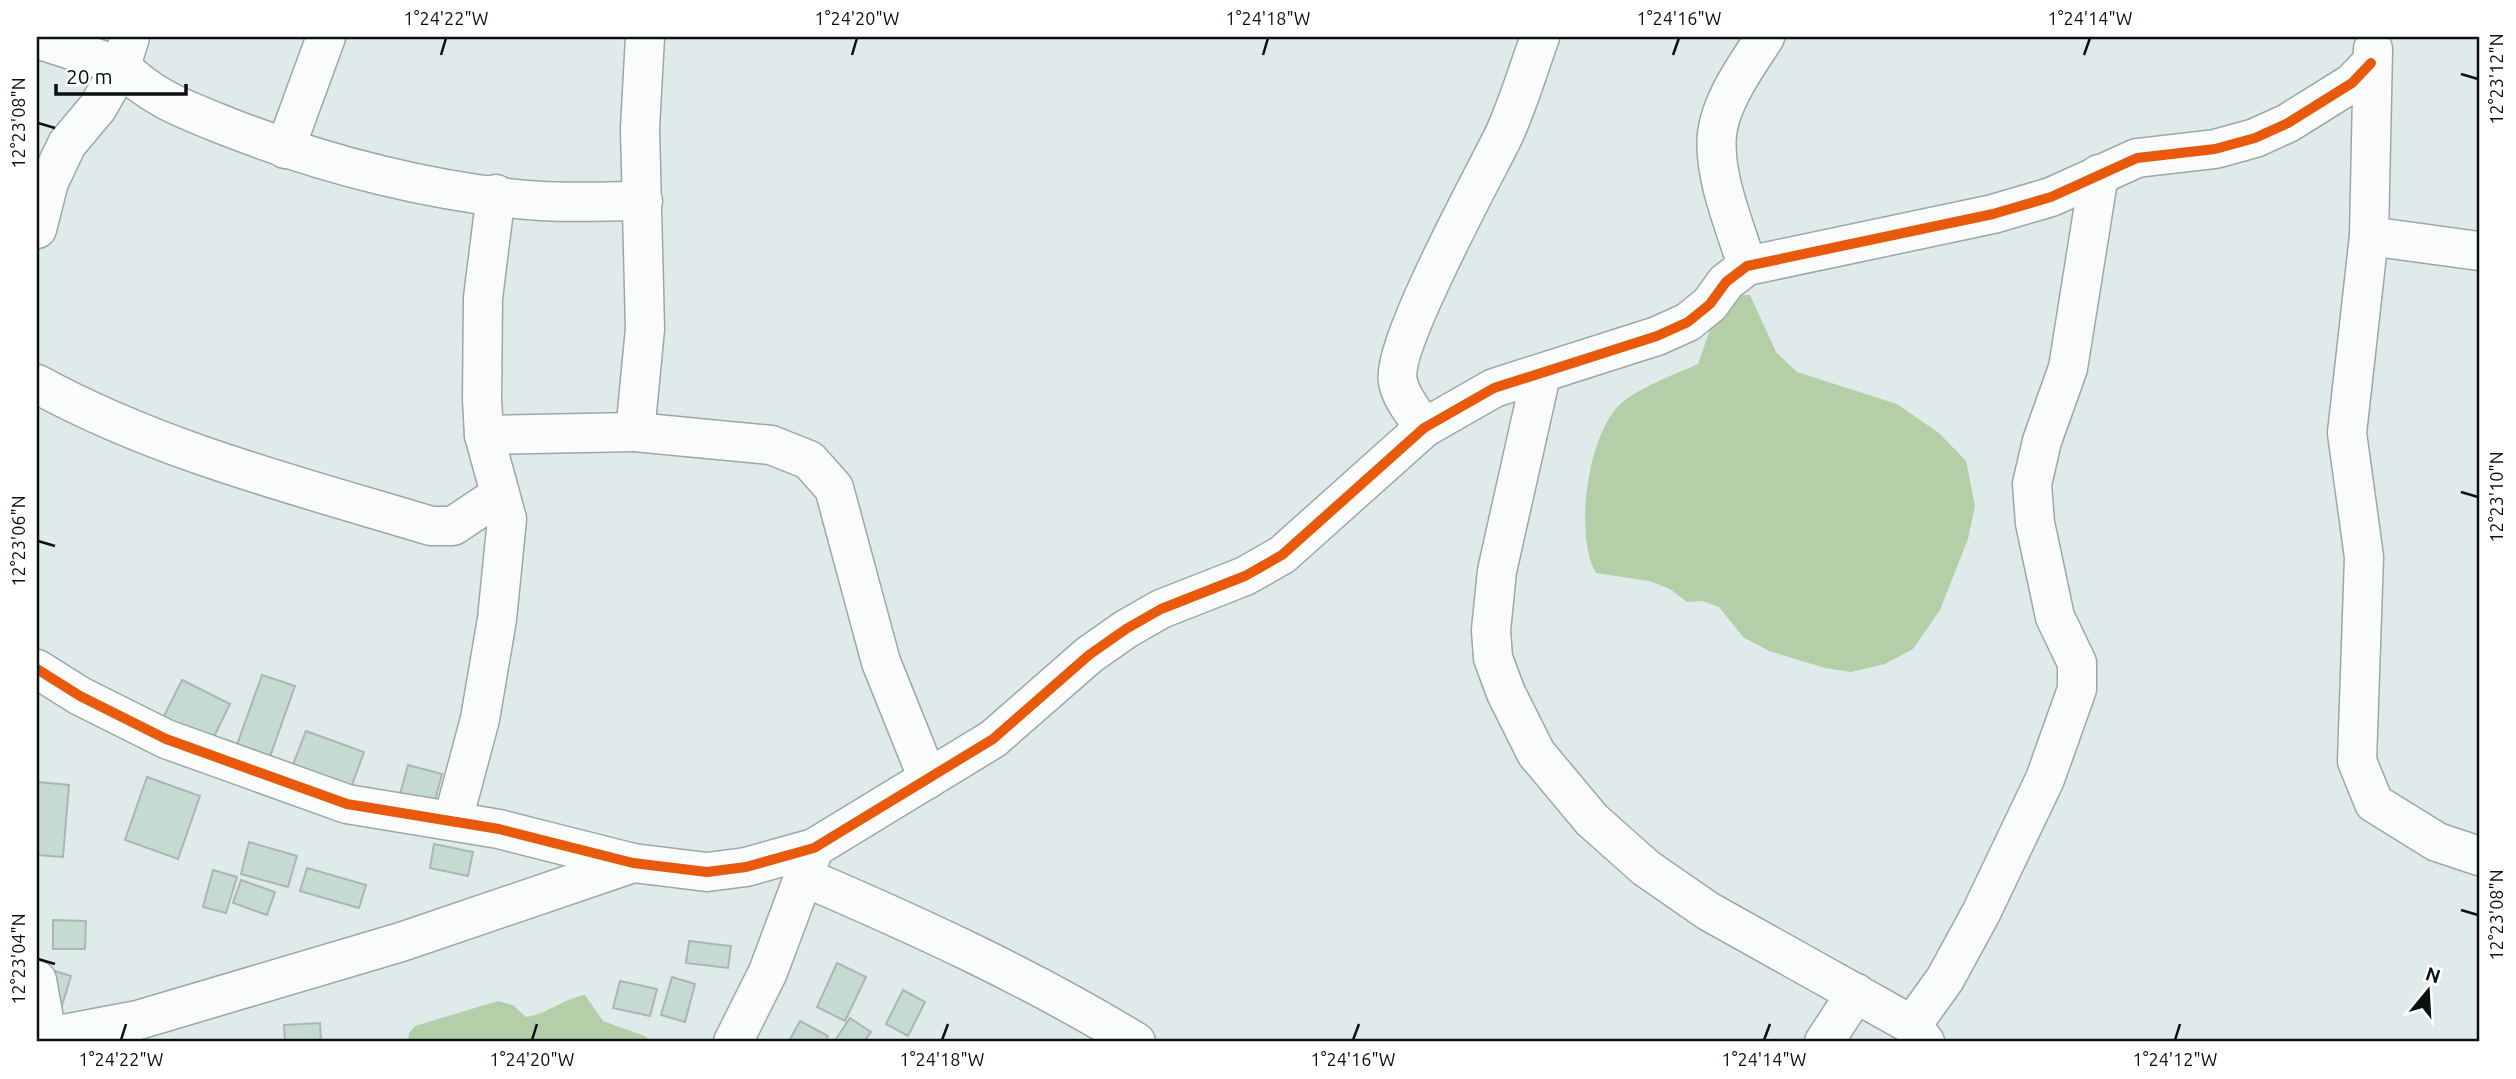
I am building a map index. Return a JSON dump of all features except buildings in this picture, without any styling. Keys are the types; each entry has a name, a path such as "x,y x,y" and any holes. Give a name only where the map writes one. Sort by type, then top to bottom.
{"street":[{"path":"285,149 326,37"},
{"path":"635,432 645,329 640,128 645,37"},
{"path":"1424,428 1397,380 1400,361 1412,326 1456,228 1504,135 1540,37"},
{"path":"1747,266 1718,163 1717,133 1725,108 1765,37"},
{"path":"37,39 126,51"},
{"path":"37,669 80,696 166,739 347,804 453,820 548,840 633,863 707,872 809,863 928,779 993,739 1089,655 1126,629 1161,609 1245,576 1282,555 1424,428 1494,388 1541,375 1688,322 1710,304 1726,282 1747,266 1993,214 2051,197 2137,158 2215,149 2255,138 2288,123 2352,83 2373,50"},
{"path":"2373,50 2369,236 2347,433 2364,557 2357,761 2374,803 2437,842 2479,856"},
{"path":"126,51 139,85 164,102 285,149 399,179 541,201 643,201"},
{"path":"37,229 49,182 66,144 98,107 126,51"},
{"path":"1541,375 1497,571 1491,630 1493,658 1536,753 1592,820 1646,867 1708,911 1856,993 1919,1034 2045,779 2077,688 2077,663 2055,617 2035,523 2032,484 2042,441 2068,368 2099,174"},
{"path":"453,820 480,719 497,619 507,519 498,496 484,435 483,298 496,194"},
{"path":"2369,236 2479,251"},
{"path":"37,384 86,411 236,466 431,526 453,526 498,496"},
{"path":"484,435 635,432 771,444 809,460 834,488 881,663 928,779"},
{"path":"37,980 42,1037 152,1016 401,942 633,863"},
{"path":"733,1042 768,972 809,863"},
{"path":"809,863 919,926 1030,981 1136,1042"},
{"path":"1824,1042 1856,993"}],"green space":[{"path":"1736,295 1750,295 1776,352 1797,372 1897,404 1939,433 1966,461 1975,506 1968,539 1940,610 1913,649 1885,664 1851,672 1825,668 1769,651 1743,637 1719,607 1703,601 1687,602 1670,589 1649,581 1596,573 1589,555 1585,508 1588,482 1602,433 1612,414 1625,400 1698,364 1715,315"},
{"path":"585,995 603,1021 645,1036 651,1042 408,1042 409,1033 415,1026 498,1001 513,1005 526,1017"}],"cycle path":[{"path":"37,669 80,696 166,739 347,804 499,829 633,863 707,872 746,867 814,848 993,739 1089,655 1126,629 1161,609 1245,576 1282,555 1424,428 1494,388 1657,336 1688,322 1710,304 1726,282 1747,266 1993,214 2051,197 2137,158 2215,149 2255,138 2288,123 2352,83 2371,63"}]}
